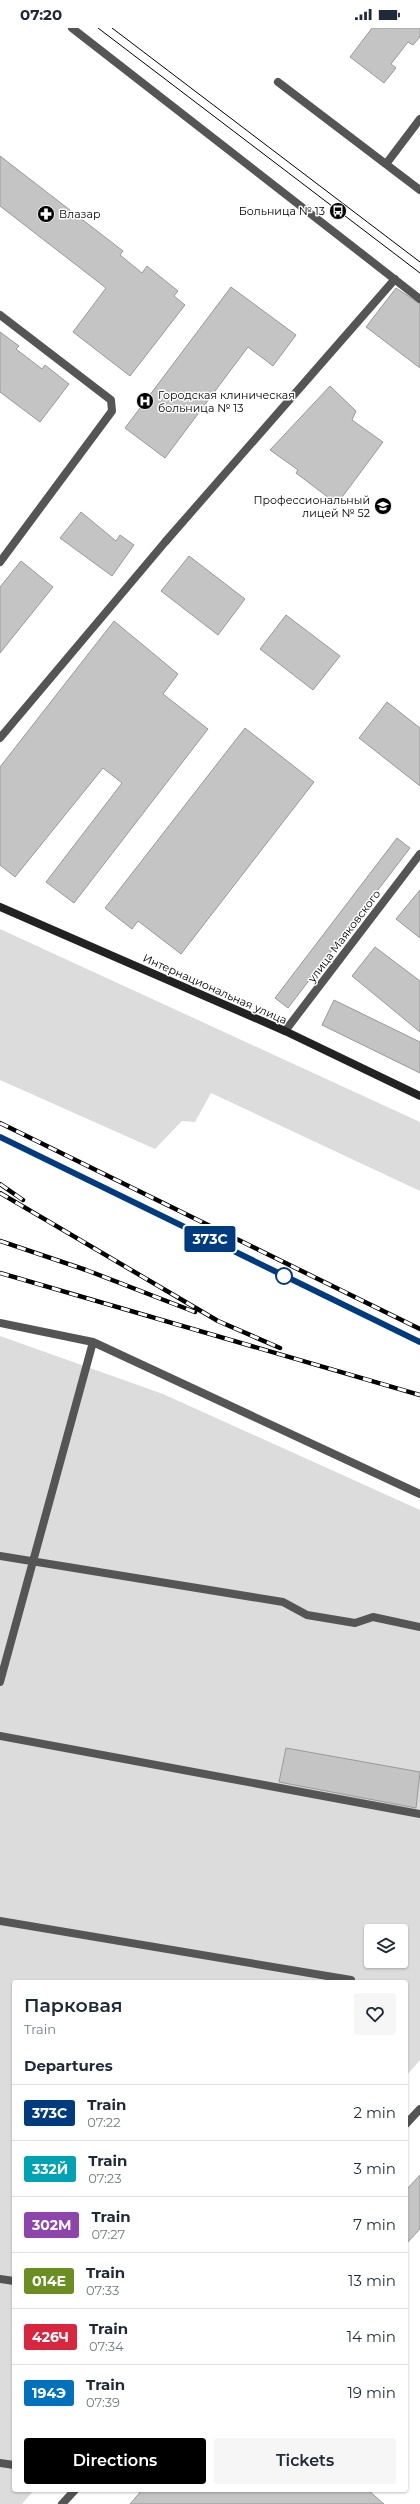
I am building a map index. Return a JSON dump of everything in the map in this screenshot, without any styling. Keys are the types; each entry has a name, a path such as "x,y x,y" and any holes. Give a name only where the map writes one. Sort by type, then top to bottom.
{"main road":[{"name":"Интернациональная улица","path":"0,907 285,1031 420,1096"}],"street":[{"path":"72,28 420,299"},
{"path":"278,82 420,190"},
{"path":"386,164 420,119"},
{"path":"0,738 166,542 395,279"},
{"path":"0,315 111,400 112,411 0,562"},
{"name":"улица Маяковского","path":"285,1031 420,854"},
{"path":"0,1323 93,1342 420,1494"},
{"path":"0,1682 93,1342"},
{"path":"0,1556 33,1563 283,1602 306,1615 355,1623 373,1617 420,1627"},
{"path":"0,1736 420,1814"},
{"path":"0,1921 351,1980"},
{"path":"408,2122 420,2109"},
{"path":"0,2279 12,2281"},
{"path":"0,2462 12,2465"},
{"path":"62,2504 73,2492"}],"shaded area":[{"path":"0,929 420,1122 420,1191 211,1093 195,1122 182,1121 155,1149 0,1080"},
{"path":"0,1336 163,1394 420,1510 420,2060 408,2074 408,1980 12,1980 12,2492 32,2492 22,2504 0,2504"}],"building":[{"path":"372,28 420,28 420,37 413,45 408,42 391,64 396,68 384,83 350,57"},
{"path":"0,156 123,251 120,255 142,273 147,266 178,291 174,296 185,305 130,376 73,332 106,288 0,206"},
{"path":"231,287 296,335 273,366 248,347 165,458 125,428"},
{"path":"396,288 420,304 420,368 366,327"},
{"path":"0,332 19,346 16,349 42,369 45,365 69,384 40,422 0,392"},
{"path":"330,386 356,411 352,420 383,442 337,504 296,473 298,470 270,450"},
{"path":"81,512 116,541 120,535 134,545 112,576 60,538"},
{"path":"189,556 245,599 218,635 161,591"},
{"path":"21,561 53,587 0,653 0,587"},
{"path":"286,615 340,656 313,690 260,649"},
{"path":"114,621 178,674 163,694 208,729 74,903 46,882 122,783 103,768 15,877 0,865 0,767"},
{"path":"387,702 420,728 420,786 359,738"},
{"path":"245,728 314,782 181,954 138,921 132,929 105,908"},
{"path":"397,838 410,848 288,1008 275,998"},
{"path":"420,890 420,938 396,919"},
{"path":"375,947 420,981 420,1032 352,976"},
{"path":"334,1000 420,1042 420,1073 322,1025"},
{"path":"286,1748 420,1772 416,1808 279,1782"},
{"path":"420,2175 420,2229 408,2242 408,2188"},
{"path":"140,2492 370,2492 384,2504 130,2504"}],"tram line":[{"path":"98,28 420,273"},
{"path":"112,28 420,262"}],"railway":[{"path":"0,1123 420,1329"},
{"path":"0,1137 420,1342"},
{"path":"0,1184 23,1200"},
{"path":"0,1193 218,1321 280,1348"},
{"path":"0,1241 86,1270 195,1312"},
{"path":"0,1273 420,1395"}],"train":[{"name":"373C","path":"0,1137 420,1342"}],"place":[{"name":"Больница № 13","path":"338,211"},
{"name":"Влазар","path":"46,214"},
{"name":"Городская клиническая больница № 13","path":"145,401"},
{"name":"Профессиональный лицей № 52","path":"383,506"}]}
